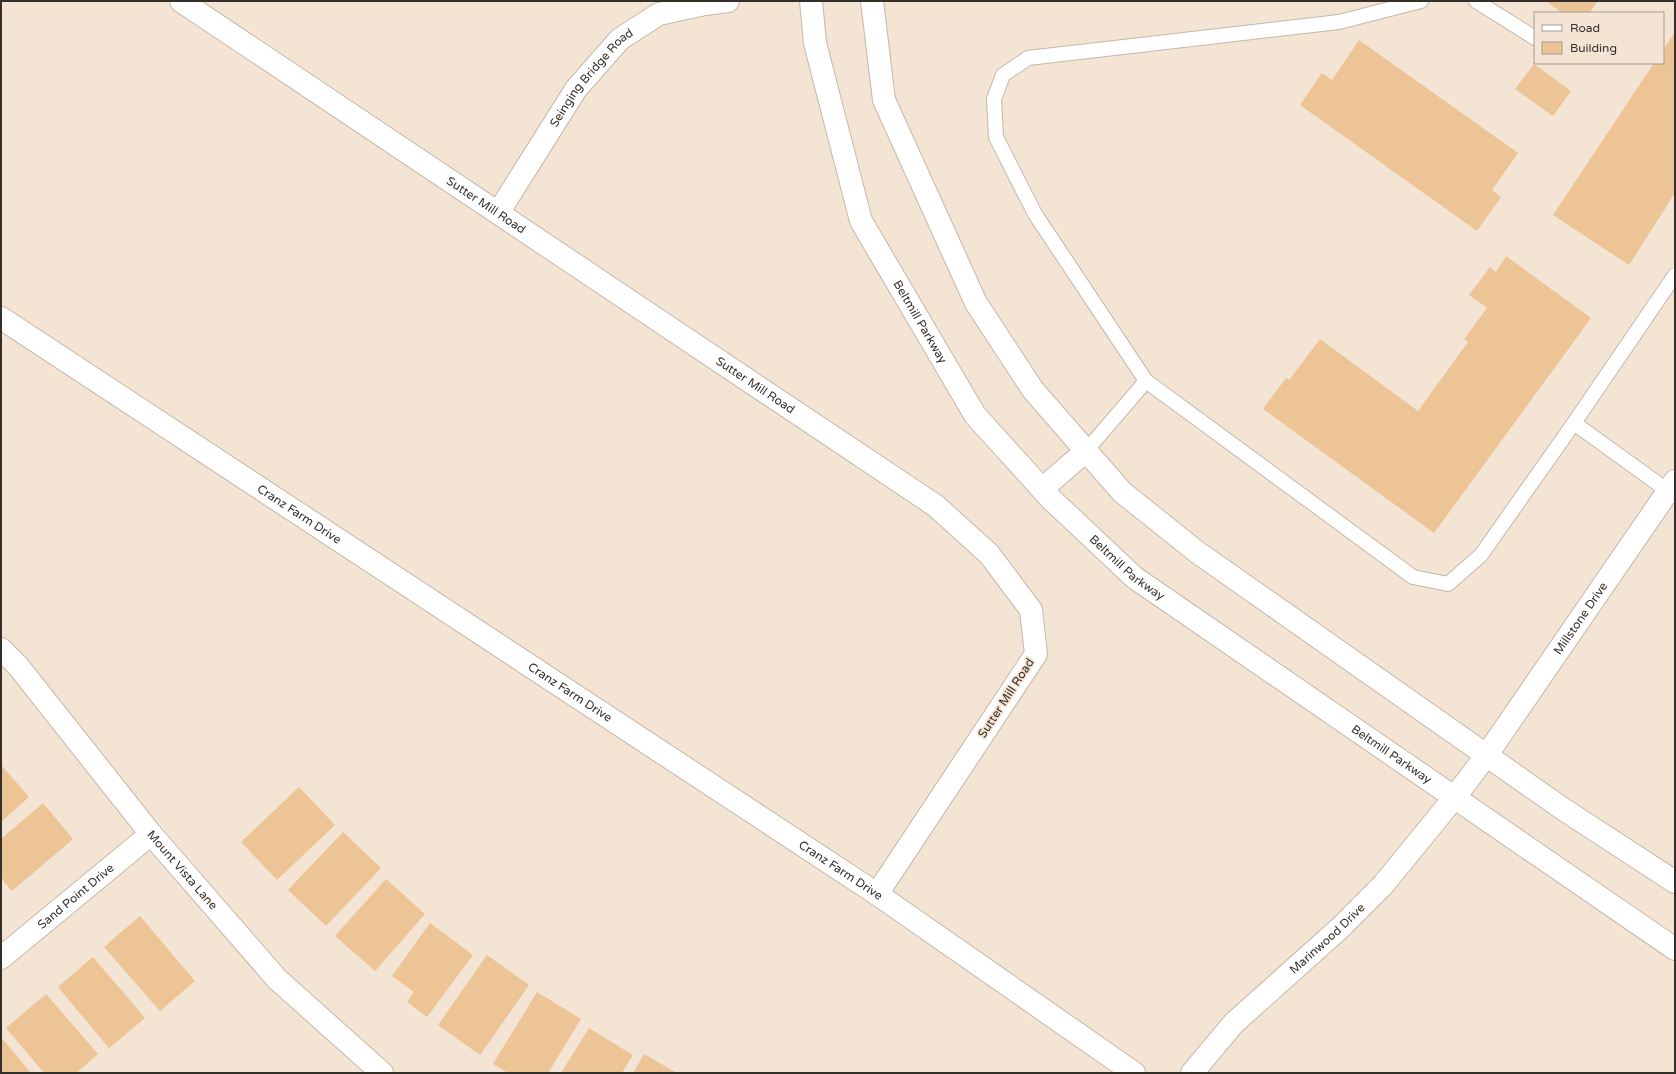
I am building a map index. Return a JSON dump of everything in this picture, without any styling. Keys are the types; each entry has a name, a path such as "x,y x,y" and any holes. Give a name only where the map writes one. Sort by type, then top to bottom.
{"street":[{"name":"Sutter Mill Road","path":"181,1 936,506 988,554 1031,610 1036,654 876,894"},
{"name":"Seinging Bridge Road","path":"498,213 576,89 620,39 659,14 705,4 728,1"},
{"name":"Beltmill Parkway","path":"811,1 814,43 861,221 975,415 1042,489 1135,578 1675,948"},
{"path":"872,1 884,100 976,303 1034,390 1122,492 1197,552 1486,756 1563,809 1675,882"},
{"name":"Cranz Farm Drive","path":"1,318 876,894 1134,1073"},
{"path":"1042,489 1086,451"},
{"name":"Millstone Drive","path":"1454,798 1486,756 1672,486"},
{"name":"Mount Vista Lane","path":"1,649 18,666 151,834 277,979 382,1073"},
{"name":"Marinwood Drive","path":"1192,1073 1234,1023 1340,928 1383,885 1454,798"},
{"name":"Sand Point Drive","path":"1,958 151,834"}],"lane":[{"path":"1421,1 1339,22 1028,58 1004,75 994,99 996,137 1035,214 1146,382 1413,577 1448,584 1481,555 1675,276"},
{"path":"1476,1 1534,37"},
{"path":"1086,451 1146,382"},
{"path":"1574,423 1672,486"}],"building":[{"path":"1546,1 1598,1 1590,12 1561,12"},
{"path":"1675,32 1675,193 1629,265 1553,215 1653,64 1664,64 1664,48"},
{"path":"1359,40 1518,153 1492,190 1501,197 1477,231 1300,105 1322,73 1332,80"},
{"path":"1534,64 1571,91 1553,116 1515,89"},
{"path":"1506,256 1591,318 1434,533 1263,409 1286,378 1289,380 1320,339 1418,411 1468,342 1464,339 1487,308 1469,295 1490,267 1496,272"},
{"path":"1,765 29,797 1,822"},
{"path":"299,787 335,825 277,880 241,842"},
{"path":"43,803 73,839 12,891 1,878 1,839"},
{"path":"343,832 381,868 326,926 288,890"},
{"path":"386,879 425,914 375,971 335,936"},
{"path":"140,916 195,981 160,1011 104,947"},
{"path":"430,923 473,955 427,1017 407,1002 414,992 392,976"},
{"path":"487,955 529,985 480,1055 438,1025"},
{"path":"93,957 145,1018 109,1048 58,987"},
{"path":"537,992 581,1019 548,1073 508,1073 493,1064"},
{"path":"46,994 98,1054 76,1073 44,1073 6,1028"},
{"path":"589,1028 633,1055 622,1073 561,1073"},
{"path":"1,1037 31,1073 1,1073"},
{"path":"644,1054 677,1073 633,1073"}]}
